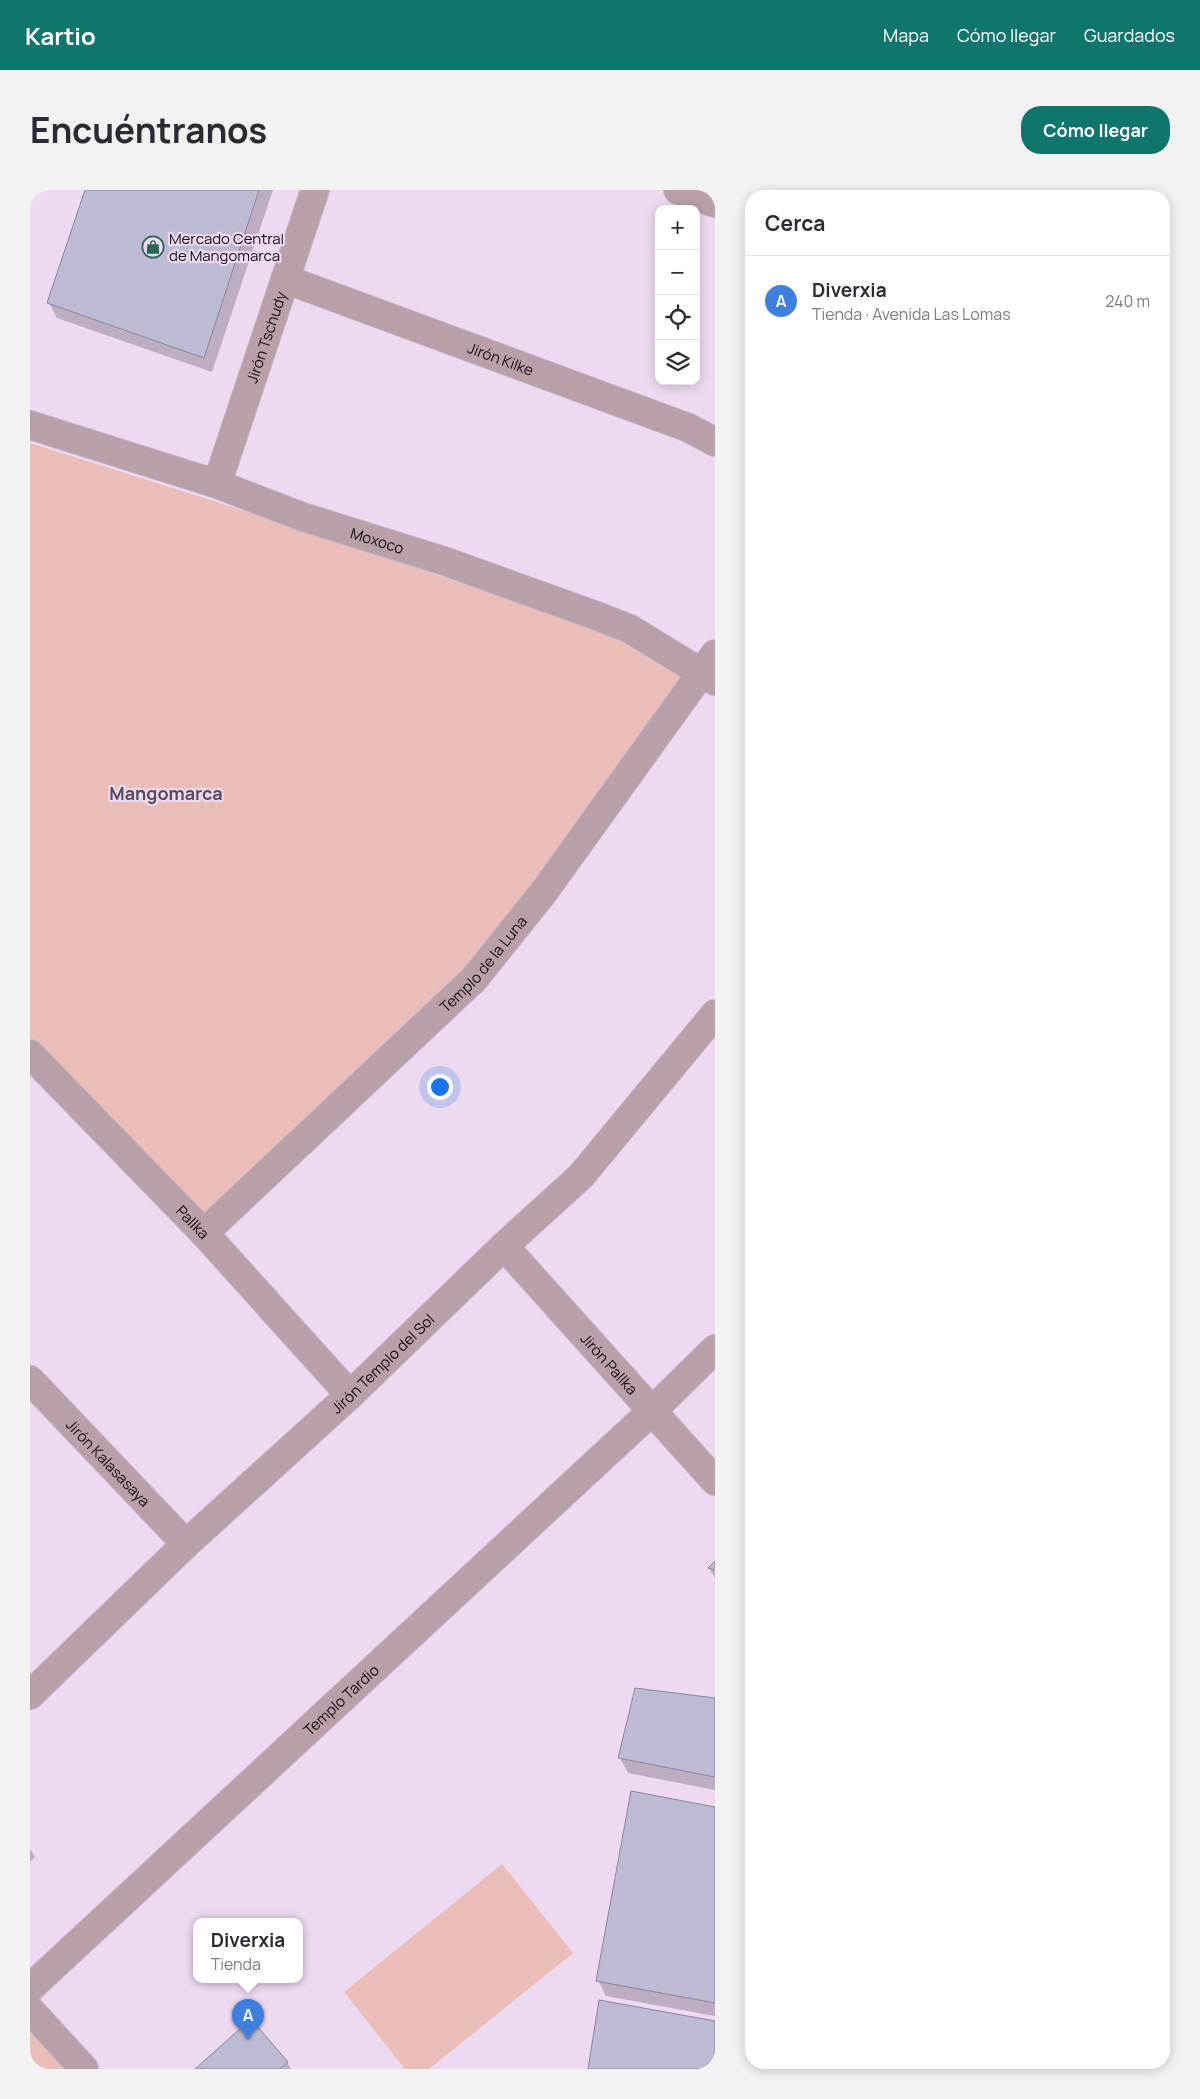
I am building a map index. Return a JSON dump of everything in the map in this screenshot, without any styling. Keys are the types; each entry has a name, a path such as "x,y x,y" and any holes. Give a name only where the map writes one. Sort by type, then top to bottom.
{"street":[{"name":"Jirón Tschudy","path":"217,484 315,190"},
{"path":"678,190 715,203"},
{"name":"Jirón Kilke","path":"286,279 689,428 715,442"},
{"name":"Moxoco","path":"30,425 217,484 303,517 444,561 630,629 711,669"},
{"name":"Templo de la Luna","path":"204,1233 474,979 543,892 711,669"},
{"name":"Jirón Templo del Sol","path":"32,1689 186,1544 350,1395 504,1246 581,1176 715,1014"},
{"name":"Pallka","path":"30,1054 204,1233 350,1395"},
{"name":"Jirón Pallka","path":"504,1246 715,1481"},
{"name":"Templo Tardio","path":"30,1988 652,1411 715,1349"},
{"name":"Jirón Kalasasaya","path":"30,1380 186,1544"},
{"path":"30,2010 84,2069"}],"shaded area":[{"path":"30,443 280,522 601,630 686,674 544,880 452,992 207,1221 30,1039"},
{"path":"502,1864 573,1953 429,2069 405,2069 344,1992"},
{"path":"30,2026 68,2069 30,2069"}],"building":[{"name":"Mercado Central de Mangomarca","path":"85,190 259,190 204,358 47,303"},
{"path":"715,1561 715,1570 708,1568"},
{"path":"635,1688 715,1698 715,1777 618,1758"},
{"path":"631,1791 715,1807 715,2003 596,1981"},
{"path":"599,2000 715,2021 715,2069 588,2069"},
{"path":"251,2019 288,2062 280,2069 195,2069"}],"place":[{"name":"Mercado Central de Mangomarca","path":"153,247"},
{"name":"Diverxia","path":"248,2040"}],"district":[{"name":"Mangomarca","path":"166,793"}]}
